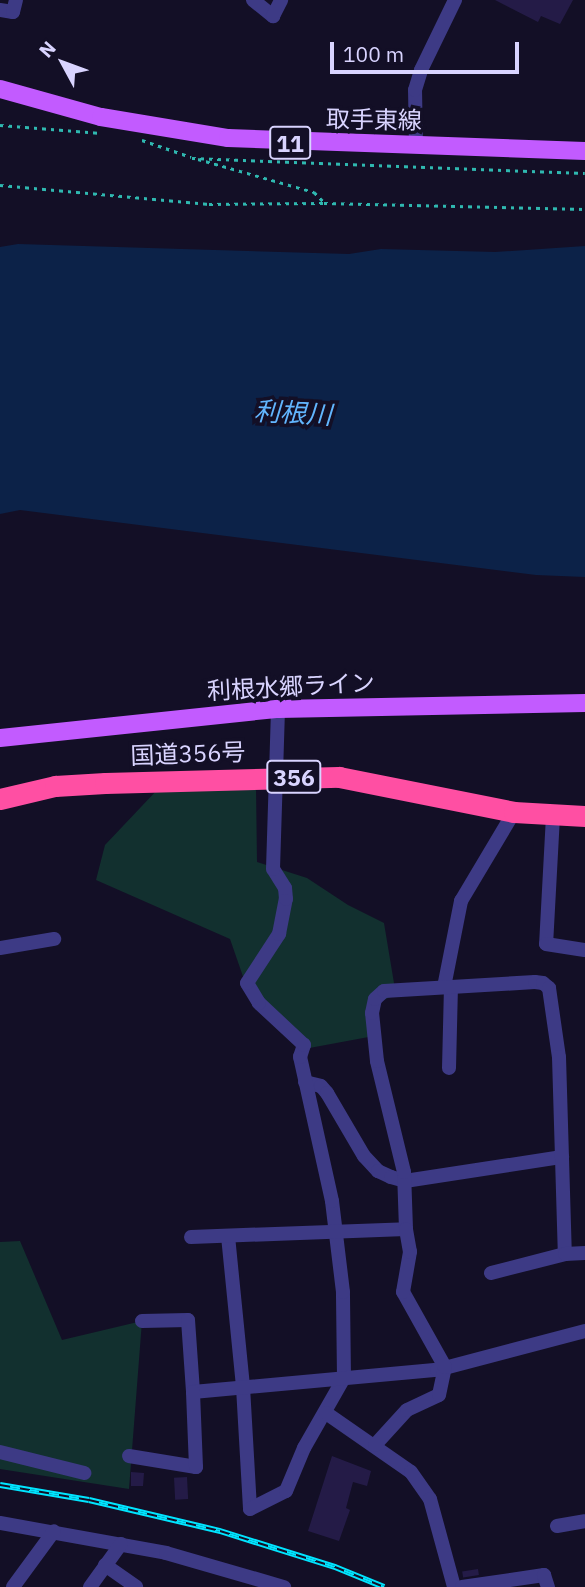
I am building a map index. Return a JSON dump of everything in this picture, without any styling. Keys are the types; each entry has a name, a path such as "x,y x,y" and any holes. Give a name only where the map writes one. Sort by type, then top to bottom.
{"highway":[{"name":"国道356号","path":"0,799 55,786 275,777 368,780 514,812 585,816"}],"main road":[{"name":"取手東線","path":"0,89 101,117 200,135 275,142 585,150"},
{"name":"利根水郷ライン","path":"0,738 278,709 585,703"}],"street":[{"path":"0,10 13,12 16,0"},
{"path":"253,0 273,16 281,0"},
{"path":"416,146 415,90 421,71 455,0"},
{"path":"228,1236 243,1387 250,1509 286,1491 304,1448 344,1378 343,1292 332,1201 300,1057 304,1045 259,1003 247,984 279,934 286,900 285,888 273,869 278,709"},
{"path":"449,1068 447,987 461,901 514,812"},
{"path":"553,816 546,944 585,950"},
{"path":"0,948 54,939"},
{"path":"374,1445 407,1410 439,1395 445,1367 403,1292 410,1252 405,1181 377,1061 373,1013 375,999 384,991 535,982 543,983 549,988 559,1057 565,1254"},
{"path":"305,1082 321,1086 327,1093 364,1156 378,1171 405,1181 562,1157"},
{"path":"191,1237 335,1229 407,1229"},
{"path":"491,1273 565,1254 585,1254"},
{"path":"129,1456 197,1467 188,1320 142,1321"},
{"path":"193,1392 445,1367 585,1331"},
{"path":"326,1413 411,1472 430,1499 454,1587"},
{"path":"0,1452 84,1473"},
{"path":"557,1526 585,1521"},
{"path":"0,1523 54,1531 212,1564 284,1587"},
{"path":"13,1587 54,1531"},
{"path":"90,1587 121,1544"},
{"path":"105,1565 136,1587"},
{"path":"462,1587 544,1575 548,1587"}],"path":[{"path":"0,125 104,134"},
{"path":"154,147 314,192 324,202"},
{"path":"192,158 585,173"},
{"path":"0,185 209,204 324,202 585,209"}],"green space":[{"path":"256,786 257,862 307,878 348,905 384,923 396,995 375,1003 374,1036 304,1049 247,988 230,939 96,880 105,845 158,789"},
{"path":"20,1241 62,1340 142,1321 129,1489 0,1469 0,1242"}],"water":[{"name":"利根川","path":"18,244 349,254 381,249 495,252 585,246 585,577 536,575 20,510 0,514 0,247"}],"building":[{"path":"495,0 573,0 560,24 541,16 538,22"},
{"path":"332,1456 371,1471 367,1486 353,1482 346,1508 350,1510 339,1541 308,1531"},
{"path":"131,1472 144,1473 143,1486 131,1486"},
{"path":"187,1477 188,1499 175,1500 174,1478"},
{"path":"478,1569 479,1575 463,1577 462,1572"}],"railway":[{"path":"0,1485 89,1500 220,1531 335,1567 384,1587"}]}
